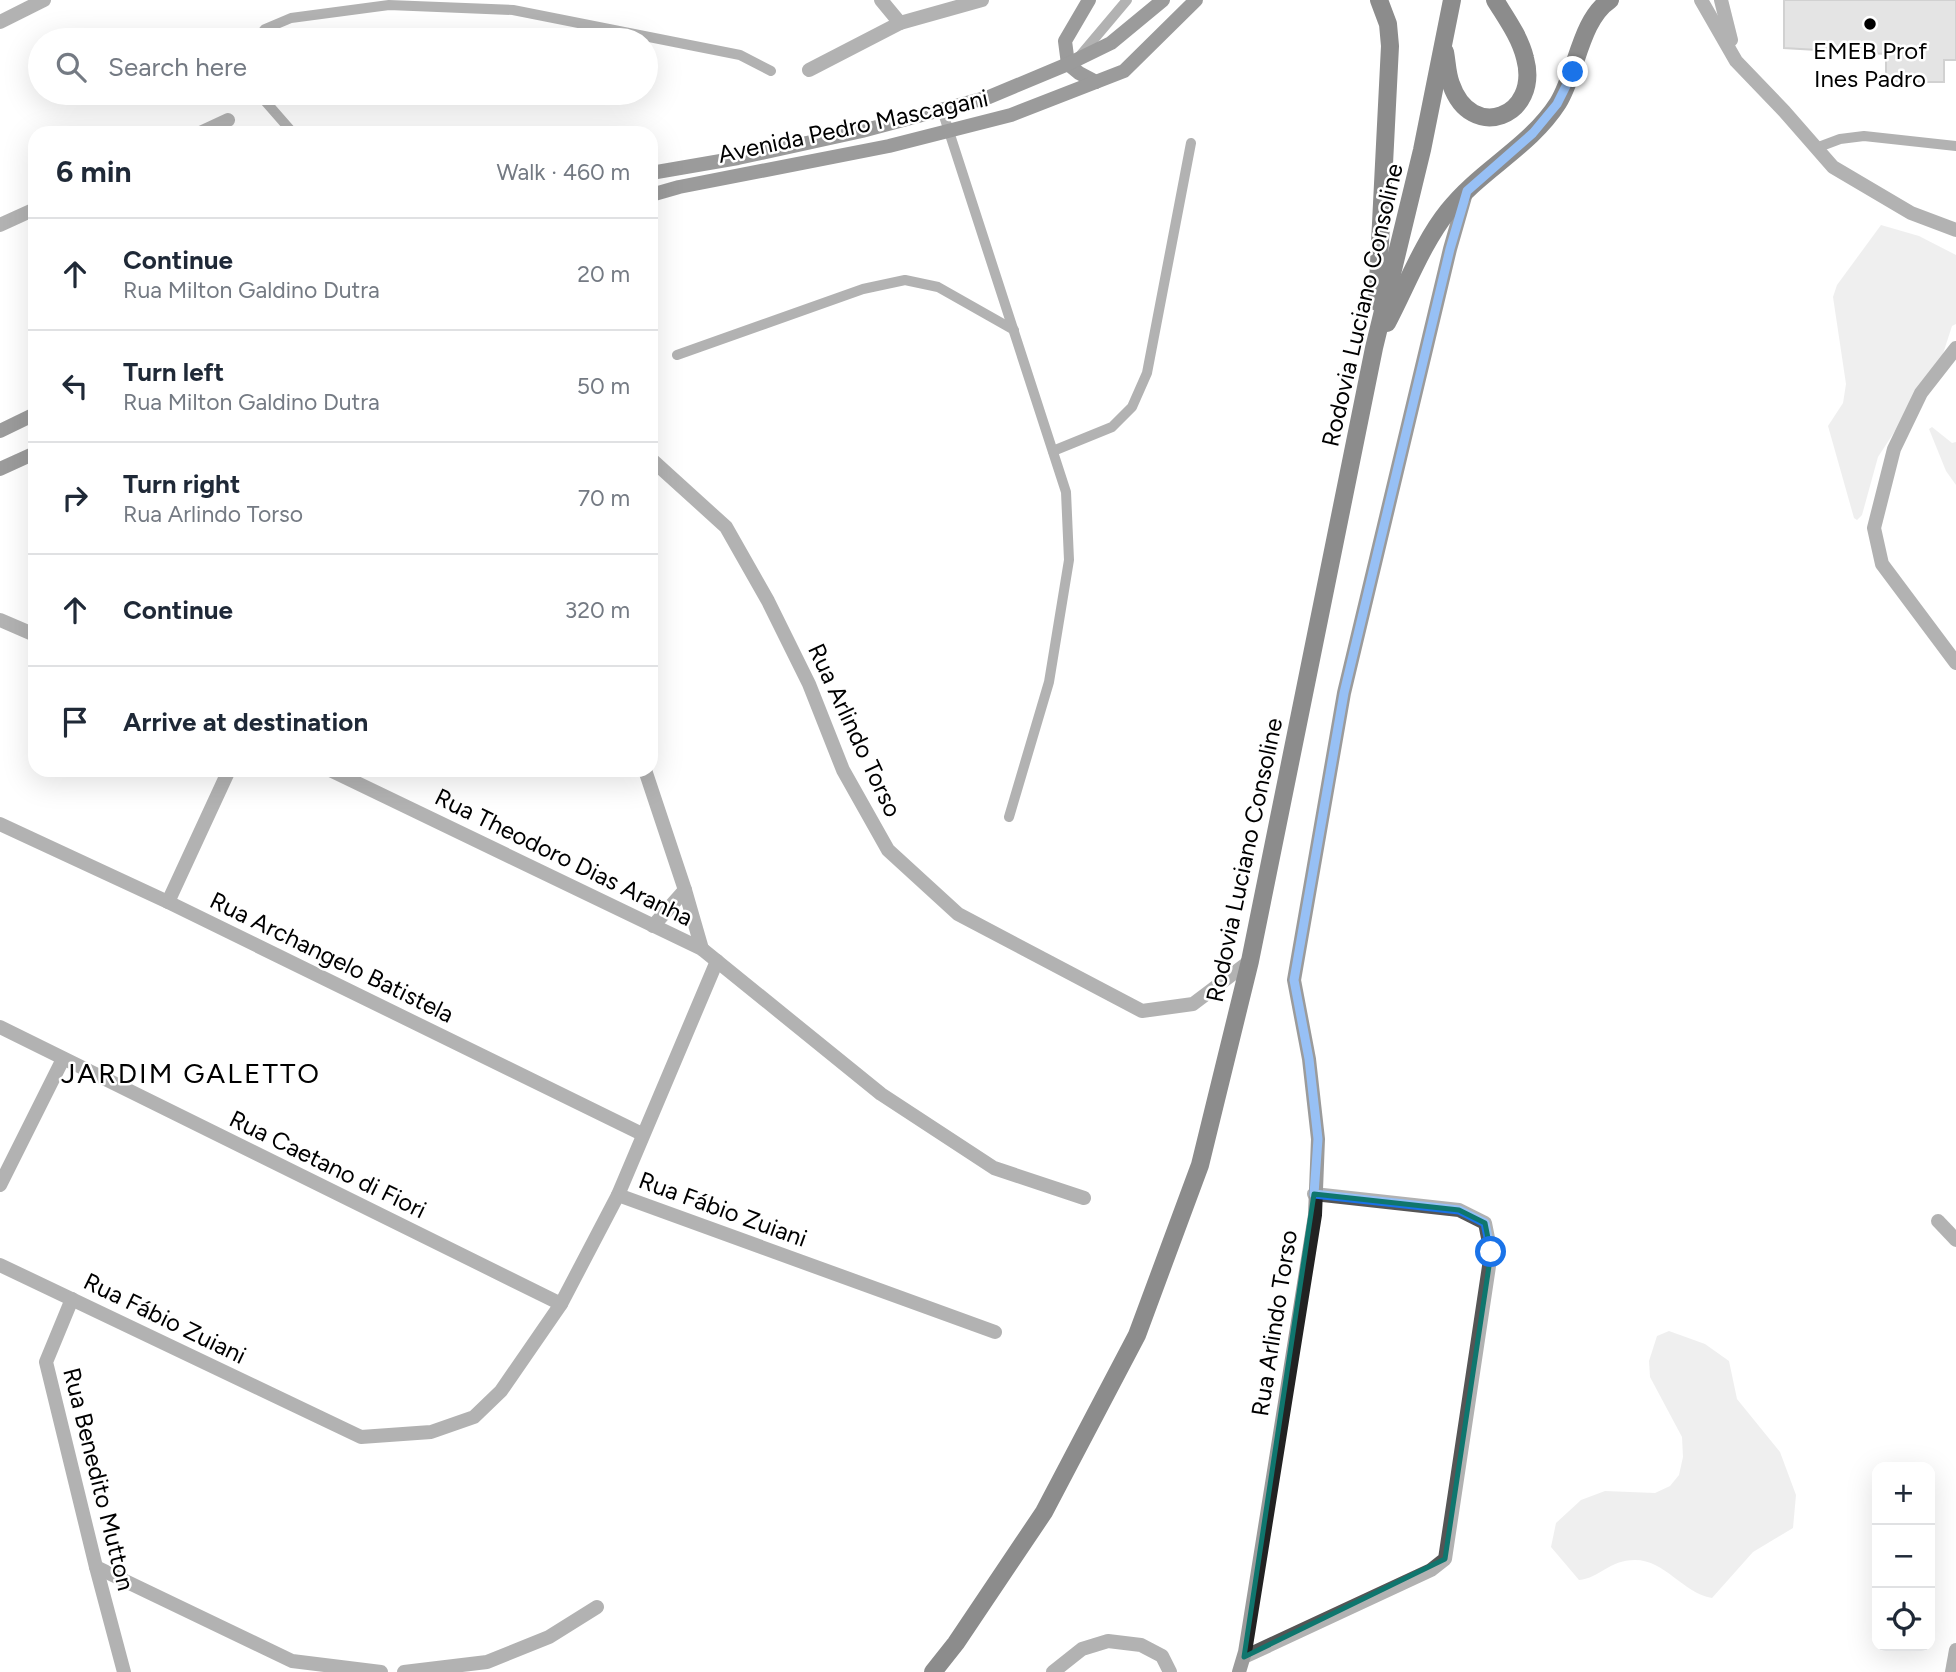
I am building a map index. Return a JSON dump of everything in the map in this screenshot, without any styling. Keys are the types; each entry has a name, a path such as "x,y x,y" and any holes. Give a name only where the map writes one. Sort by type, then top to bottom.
{"main road":[{"path":"1089,0 1065,41 1079,74 1096,82"},
{"name":"Avenida Pedro Mascagani","path":"658,172 738,158 862,131 989,97 1111,43 1163,0"},
{"name":"Avenida Pedro Mascagani","path":"658,193 889,146 1011,115 1124,71 1196,0"},
{"path":"1374,348 1390,46 1388,24 1379,0"},
{"path":"1443,36 1451,85 1466,108 1487,118 1500,117 1511,112 1527,84 1527,68 1518,40 1494,0"},
{"path":"1374,348 1448,211 1467,191 1516,150 1548,116 1566,89 1594,14 1610,0"},
{"name":"Rodovia Luciano Consoline","path":"933,1672 956,1643 1044,1513 1136,1335 1200,1164 1250,961 1374,348 1422,150 1450,6"},
{"name":"Rua Arlindo Torso","path":"1239,1672 1244,1657 1314,1214 1318,1139 1309,1059 1294,980 1344,693 1446,262 1467,191"},
{"path":"0,431 28,417"},
{"path":"0,469 28,456"}],"street":[{"path":"0,22 44,0"},
{"path":"881,0 901,23"},
{"path":"808,70 901,23 982,0"},
{"path":"1701,0 1736,61 1833,167 1910,213 1956,230"},
{"path":"1721,0 1736,61"},
{"path":"215,126 228,120"},
{"path":"0,225 28,212"},
{"path":"1956,348 1921,393 1894,449 1874,528 1882,564 1956,663"},
{"name":"Rua Arlindo Torso","path":"658,465 726,527 768,601 808,684 844,770 888,850 958,914 1142,1011 1193,1004 1250,961"},
{"path":"0,620 28,632"},
{"path":"168,902 226,777"},
{"name":"Rua Theodoro Dias Aranha","path":"344,777 702,948 881,1094 994,1168 1084,1198"},
{"path":"647,777 702,948"},
{"name":"Rua Archangelo Batistela","path":"0,824 168,902 642,1134"},
{"path":"653,926 685,890"},
{"path":"618,1195 717,961"},
{"name":"Rua Caetano di Fiori","path":"0,1027 561,1304"},
{"path":"0,1185 63,1059"},
{"path":"1244,1657 1432,1570 1445,1559 1491,1252 1485,1223 1459,1210 1314,1194"},
{"name":"Rua Fábio Zuiani","path":"0,1265 361,1437 431,1433 474,1418 501,1391 561,1304 618,1195 995,1332"},
{"path":"1938,1221 1956,1240"},
{"name":"Rua Benedito Mutton","path":"72,1298 46,1363 124,1672"},
{"path":"96,1567 292,1661 381,1672"},
{"path":"404,1672 487,1662 550,1637 597,1607"},
{"path":"1053,1672 1082,1649 1108,1641 1140,1646 1162,1656 1170,1672"},
{"path":"1952,1672 1956,1650"}],"lane":[{"path":"1072,62 1127,0"},
{"path":"267,28 290,18 389,5 513,10 604,28"},
{"path":"658,39 740,55 771,71"},
{"path":"268,105 287,126"},
{"path":"942,110 1066,492 1069,560 1049,682 1009,817"},
{"path":"1816,148 1840,139 1864,136 1956,146"},
{"path":"1053,451 1112,427 1132,407 1147,373 1191,143"},
{"path":"677,355 863,289 905,280 938,287 1014,330"}],"highlighted area":[{"path":"1314,1194 1459,1210 1485,1223 1491,1253 1445,1559 1244,1657 1245,1652"}],"shaded area":[{"path":"1881,225 1919,236 1956,255 1956,324 1952,326 1941,360 1878,457 1862,515 1857,520 1854,518 1828,426 1843,403 1846,384 1833,297 1837,285"},
{"path":"1932,427 1952,443 1956,442 1956,485 1946,471 1929,429"},
{"path":"1669,1331 1705,1344 1729,1361 1737,1399 1780,1452 1796,1495 1793,1528 1753,1552 1712,1598 1692,1590 1646,1561 1618,1563 1579,1580 1551,1547 1556,1523 1581,1500 1605,1491 1655,1493 1670,1486 1679,1475 1683,1457 1682,1437 1650,1377 1649,1361 1657,1336"}],"building":[{"name":"EMEB Prof Ines Padro","path":"1784,0 1956,0 1956,60 1944,60 1944,82 1898,82 1886,75 1886,54 1784,48"}],"place":[{"name":"EMEB Prof Ines Padro","path":"1870,24"}],"district":[{"name":"JARDIM GALETTO","path":"191,1073"}],"route":[{"path":"1491,1252 1485,1223 1459,1210 1314,1194 1318,1139 1309,1059 1294,980 1344,693 1450,249 1467,191 1533,133 1557,104 1573,72"}]}
